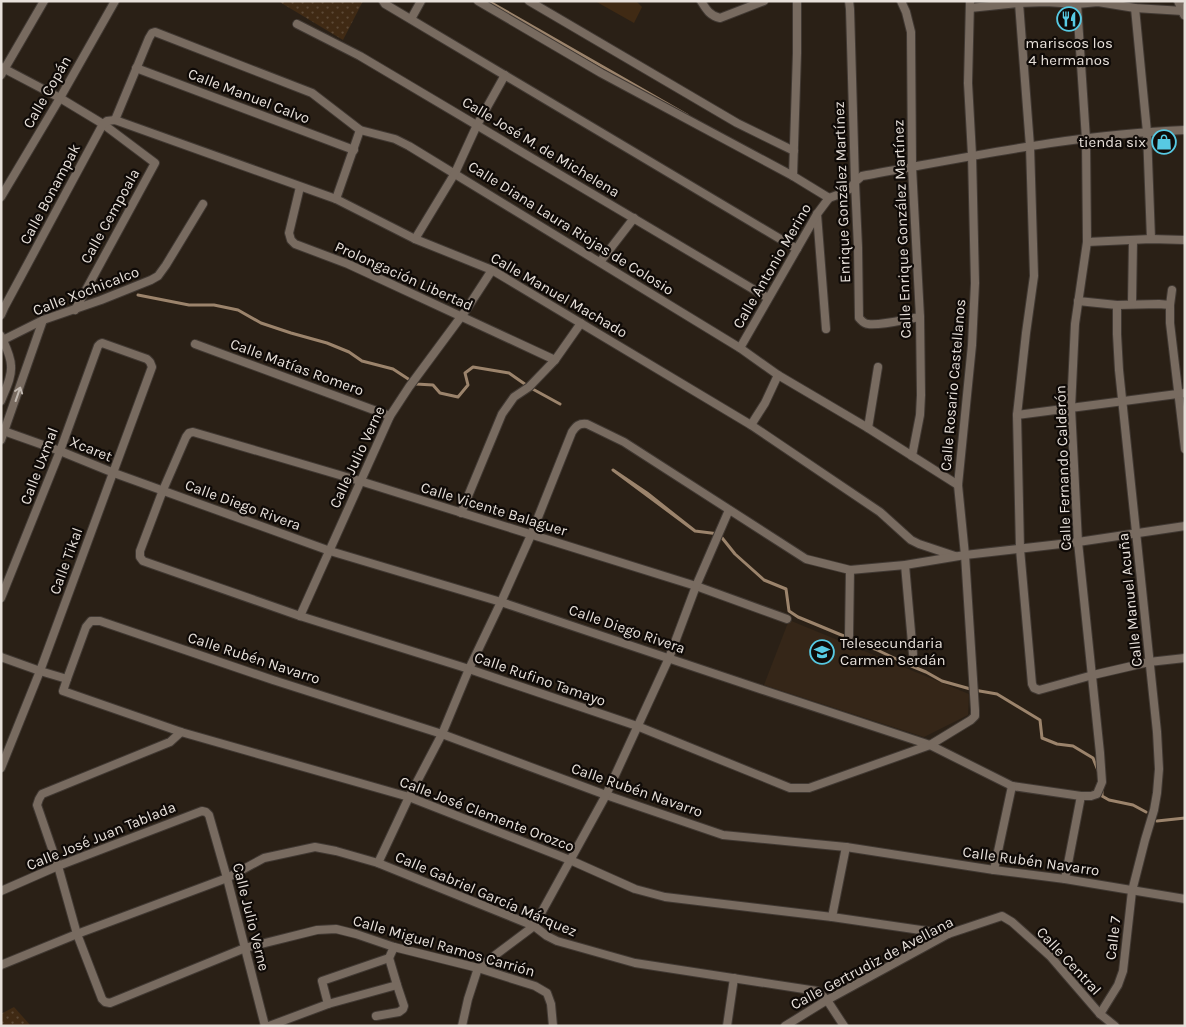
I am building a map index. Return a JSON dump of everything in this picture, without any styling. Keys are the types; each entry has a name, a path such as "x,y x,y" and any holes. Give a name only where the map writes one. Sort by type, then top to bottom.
{"street":[{"path":"44,1 2,70 60,98 103,124 107,121 115,120 136,68"},
{"name":"Calle Copán","path":"1,197 115,1"},
{"path":"382,1 797,249"},
{"path":"411,19 422,1"},
{"path":"478,1 601,72 793,176 829,198 850,188 862,176 1030,146 1147,132 1185,130"},
{"path":"529,1 737,123 794,151"},
{"path":"700,1 713,17 720,18 749,4 764,1"},
{"path":"793,176 797,1"},
{"name":"Enrique González Martínez","path":"848,1 859,318 862,322 868,324 920,317"},
{"name":"Calle Enrique González Martínez","path":"901,1 911,32 912,167 920,317 920,415 912,456"},
{"path":"970,5 1046,2 1077,4 1098,1 1184,14"},
{"path":"1178,1 1184,14"},
{"path":"1019,3 1030,146 1034,276 1017,415 1020,549 1032,684 1034,688 1039,690 1149,662 1185,658"},
{"name":"Calle Fernando Calderón","path":"1077,4 1086,139 1087,242 1075,324 1071,408 1078,542 1093,675 1102,782 1097,794 1081,796"},
{"name":"Calle Rosario Castellanos","path":"930,745 975,716 965,555 958,485 972,345 976,283 968,83 970,5"},
{"path":"1135,8 1147,132 1151,239"},
{"name":"Calle José M. de Michelena","path":"297,24 360,56 768,298"},
{"name":"Calle Diana Laura Riojas de Colosio","path":"136,68 148,38 152,33 157,32 312,93 360,130 395,139 455,173 740,348 778,375 868,428 958,485"},
{"name":"Calle Manuel Calvo","path":"136,68 354,150"},
{"path":"416,239 455,173 477,125 505,75"},
{"name":"Calle Manuel Machado","path":"115,120 336,199 416,239 492,270 751,425 880,512 911,540 955,556"},
{"name":"Calle Cempoala","path":"75,310 155,163 103,124"},
{"name":"Calle Bonampak","path":"1,315 103,124"},
{"path":"336,199 360,130"},
{"name":"Prolongación Libertad","path":"300,187 289,234 291,240 296,244 348,264 555,360"},
{"name":"Calle Antonio Merino","path":"740,348 817,214 829,198"},
{"name":"Calle Xochicalco","path":"2,339 43,320 75,310 140,285 158,276 203,204"},
{"path":"817,214 826,329"},
{"path":"600,262 634,218"},
{"path":"1087,242 1151,239 1185,240"},
{"path":"1132,304 1134,240"},
{"name":"Calle Julio Verne","path":"300,616 390,416 461,317 492,270"},
{"path":"1172,290 1170,323 1181,394 1185,449"},
{"path":"1078,302 1117,305 1170,305"},
{"name":"Calle Manuel Acuña","path":"1117,305 1117,334 1123,401 1157,732 1159,769 1158,793 1132,890"},
{"path":"1,440 43,320"},
{"path":"461,513 502,414 514,397 529,387 555,360 582,323"},
{"path":"1,400 10,377 11,366 10,358 2,339"},
{"name":"Calle Uxmal","path":"1,598 60,451 98,346 102,343 147,359 150,362"},
{"name":"Calle Matías Romero","path":"194,344 390,416"},
{"name":"Calle Tikal","path":"1,768 40,672 114,473 152,367 150,362"},
{"path":"868,428 878,367"},
{"path":"751,425 765,403 778,375"},
{"path":"1017,415 1181,394"},
{"name":"Calle Manuel Machado","path":"531,535 572,432 581,423 587,424 624,442 806,559 850,570 905,565 955,556 1078,542 1185,526"},
{"name":"Xcaret","path":"3,431 163,490"},
{"name":"Calle Vicente Balaguer","path":"163,490 186,437 191,432 360,481 696,586 787,619"},
{"name":"Calle Diego Rivera","path":"163,490 330,551 501,602 930,745 1012,786 1081,796"},
{"name":"Calle Rufino Tamayo","path":"163,490 140,551 140,557 143,561 300,616 469,669 637,726 790,788 809,788 930,745"},
{"path":"462,1026 478,968 534,926 606,795 669,658 696,586 729,510"},
{"path":"378,863 409,797 442,734 469,669 531,535"},
{"path":"905,565 913,654"},
{"path":"849,636 850,570"},
{"name":"Calle Rubén Navarro","path":"67,678 86,627 91,621 100,621 273,680 442,734 606,795 724,835 846,847 1065,879 1185,899"},
{"path":"1,657 40,672 67,678"},
{"name":"Calle José Clemente Orozco","path":"67,678 63,691 181,732 409,797 570,860 635,888 666,897 832,917 948,934"},
{"path":"77,934 58,866 37,805 39,799 42,794 170,742 181,732"},
{"path":"994,870 1012,786"},
{"path":"1065,879 1081,796"},
{"name":"Calle José Juan Tablada","path":"1,891 58,866 202,811 209,815"},
{"name":"Calle Julio Verne","path":"209,815 265,1026"},
{"name":"Calle Gabriel García Márquez","path":"1,965 77,934 227,878 264,858 315,847 378,863 534,926 557,941 635,963 817,991 827,1000 844,1026"},
{"path":"832,917 846,847"},
{"name":"Calle 7","path":"1100,1014 1118,985 1123,971 1132,890"},
{"name":"Calle Central","path":"1002,916 1012,922 1050,956 1100,1014 1115,1026"},
{"name":"Calle Gertrudiz de Avellana","path":"785,1026 827,1000 948,934 1002,916"},
{"name":"Calle Miguel Ramos Carrión","path":"77,934 102,999 110,1003 245,948 317,930 336,929 394,948 478,968 535,986 547,993 551,1004 552,1026"},
{"path":"376,1016 399,1012 404,1006 389,958 394,948"},
{"path":"328,1004 322,981 389,958"},
{"path":"727,1026 734,978"},
{"path":"269,1026 328,1004 397,985"}],"shaded area":[{"path":"278,1 363,1 343,40"},
{"path":"595,1 636,1 642,7 634,23"},
{"name":"Telesecundaria Carmen Serdán","path":"789,620 969,694 968,715 924,737 764,685"},
{"path":"14,1007 31,1026 1,1026 1,1014"}],"waterway":[{"path":"488,1 687,115"},
{"path":"138,295 189,305 214,305 238,310 261,323 327,343 349,352 362,361 393,369 416,384 433,385 440,393 458,397 468,385 465,373 473,367 509,373 529,387 560,404"},
{"path":"695,531 613,470 647,493 695,531 719,534 735,554 764,580 786,589 789,611 798,617 875,649 942,681 997,694 1040,720 1042,738 1057,744 1073,746 1093,758 1099,773"},
{"path":"1102,789 1102,796 1109,800 1133,805 1146,812"},
{"path":"1157,821 1185,818"}],"place":[{"name":"mariscos los 4 hermanos","path":"1069,19"},
{"name":"tienda six","path":"1164,142"},
{"name":"Telesecundaria Carmen Serdán","path":"822,652"}]}
